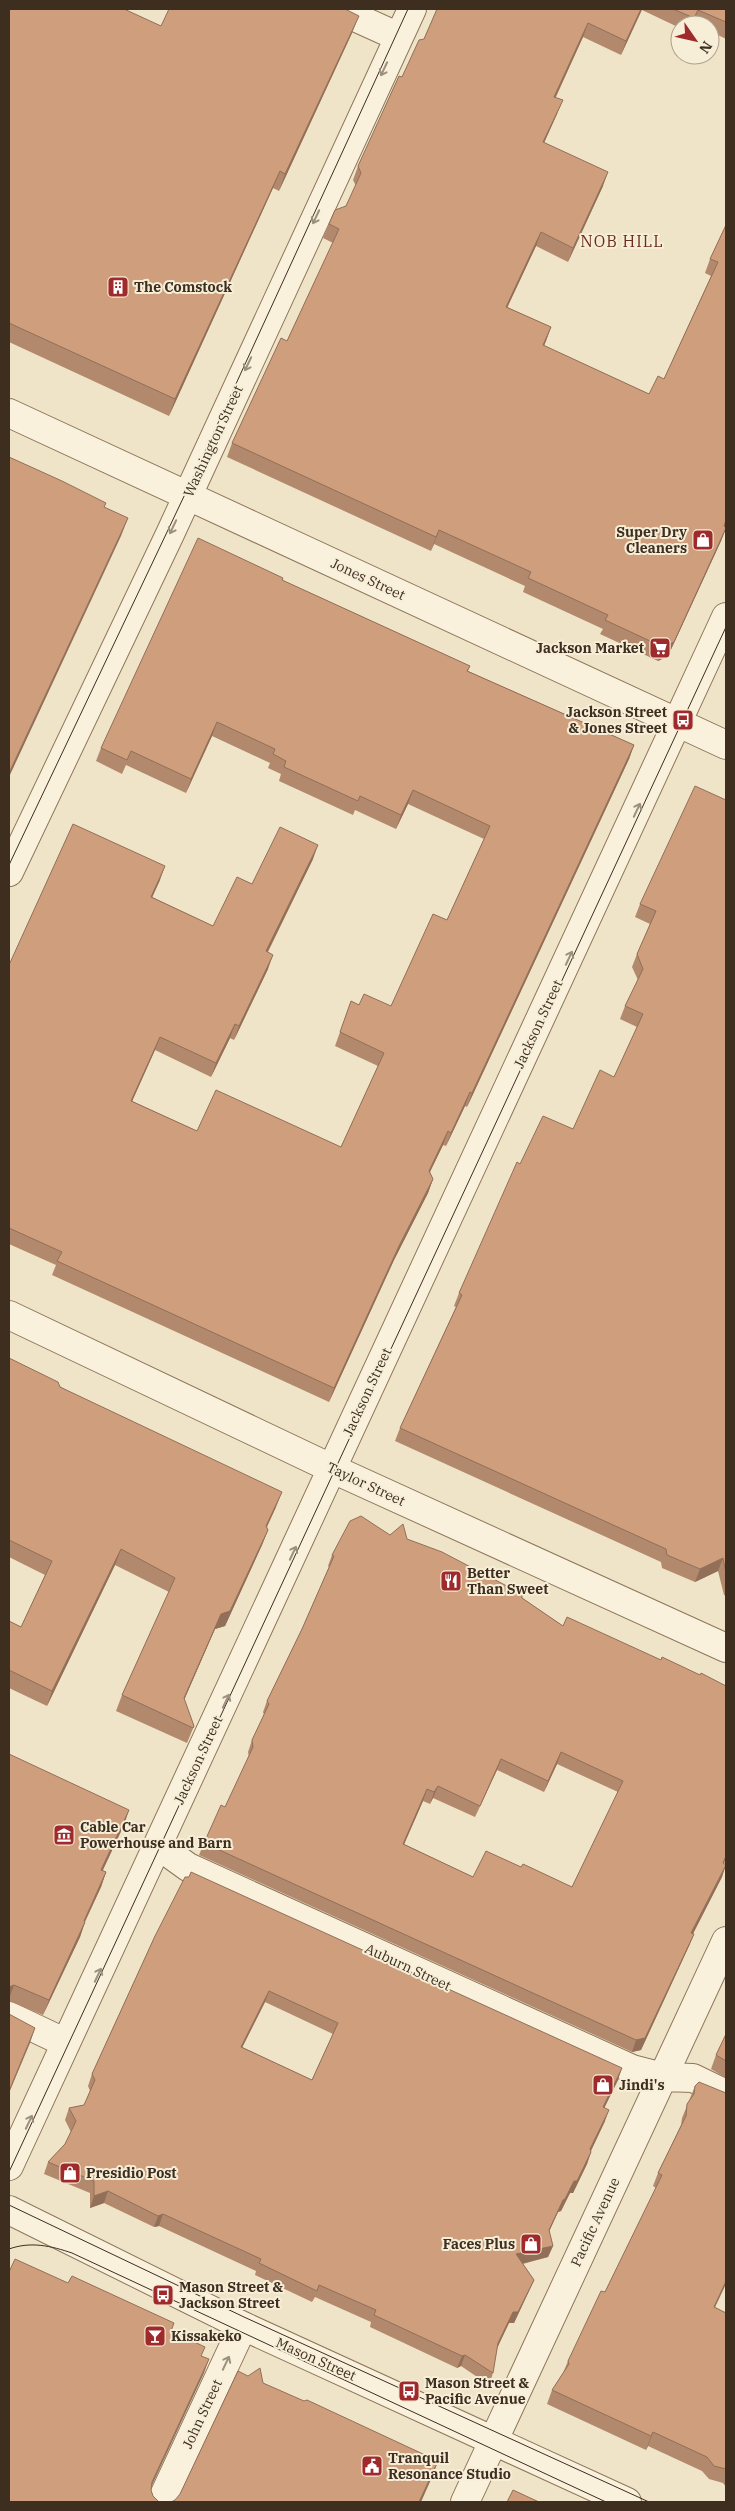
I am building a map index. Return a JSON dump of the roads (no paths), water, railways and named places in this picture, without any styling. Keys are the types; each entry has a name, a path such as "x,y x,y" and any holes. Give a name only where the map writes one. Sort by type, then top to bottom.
{"street":[{"path":"337,9 399,37"},
{"name":"Washington Street","path":"9,872 188,496 412,9"},
{"name":"Jones Street","path":"9,413 726,745"},
{"name":"Jackson Street","path":"9,2166 726,617"},
{"name":"Taylor Street","path":"9,1314 332,1468 726,1648"},
{"name":"Auburn Street","path":"158,1846 188,1867 632,2069 663,2077 693,2078 726,2094"},
{"name":"Pacific Avenue","path":"465,2502 725,1948"},
{"path":"9,2016 66,2043"},
{"name":"Mason Street","path":"9,2210 243,2326 627,2502"},
{"name":"John Street","path":"161,2502 243,2326"}],"tram line":[{"path":"9,865 196,471 408,9"},
{"path":"9,2172 726,627"},
{"path":"9,2205 244,2317 649,2502"},
{"path":"9,2249 25,2245 41,2245 72,2253 606,2502"}],"place":[{"name":"The Comstock","path":"118,287"},
{"name":"Super Dry Cleaners","path":"703,540"},
{"name":"Jackson Market","path":"660,648"},
{"name":"Jackson Street & Jones Street","path":"683,720"},
{"name":"Better Than Sweet","path":"451,1581"},
{"name":"Cable Car Powerhouse and Barn","path":"64,1835"},
{"name":"Jindi's","path":"603,2085"},
{"name":"Presidio Post","path":"70,2173"},
{"name":"Faces Plus","path":"531,2244"},
{"name":"Mason Street & Jackson Street","path":"163,2295"},
{"name":"Kissakeko","path":"155,2336"},
{"name":"Mason Street & Pacific Avenue","path":"409,2391"},
{"name":"Tranquil Resonance Studio","path":"372,2466"}],"district":[{"name":"NOB HILL","path":"622,241"}]}
